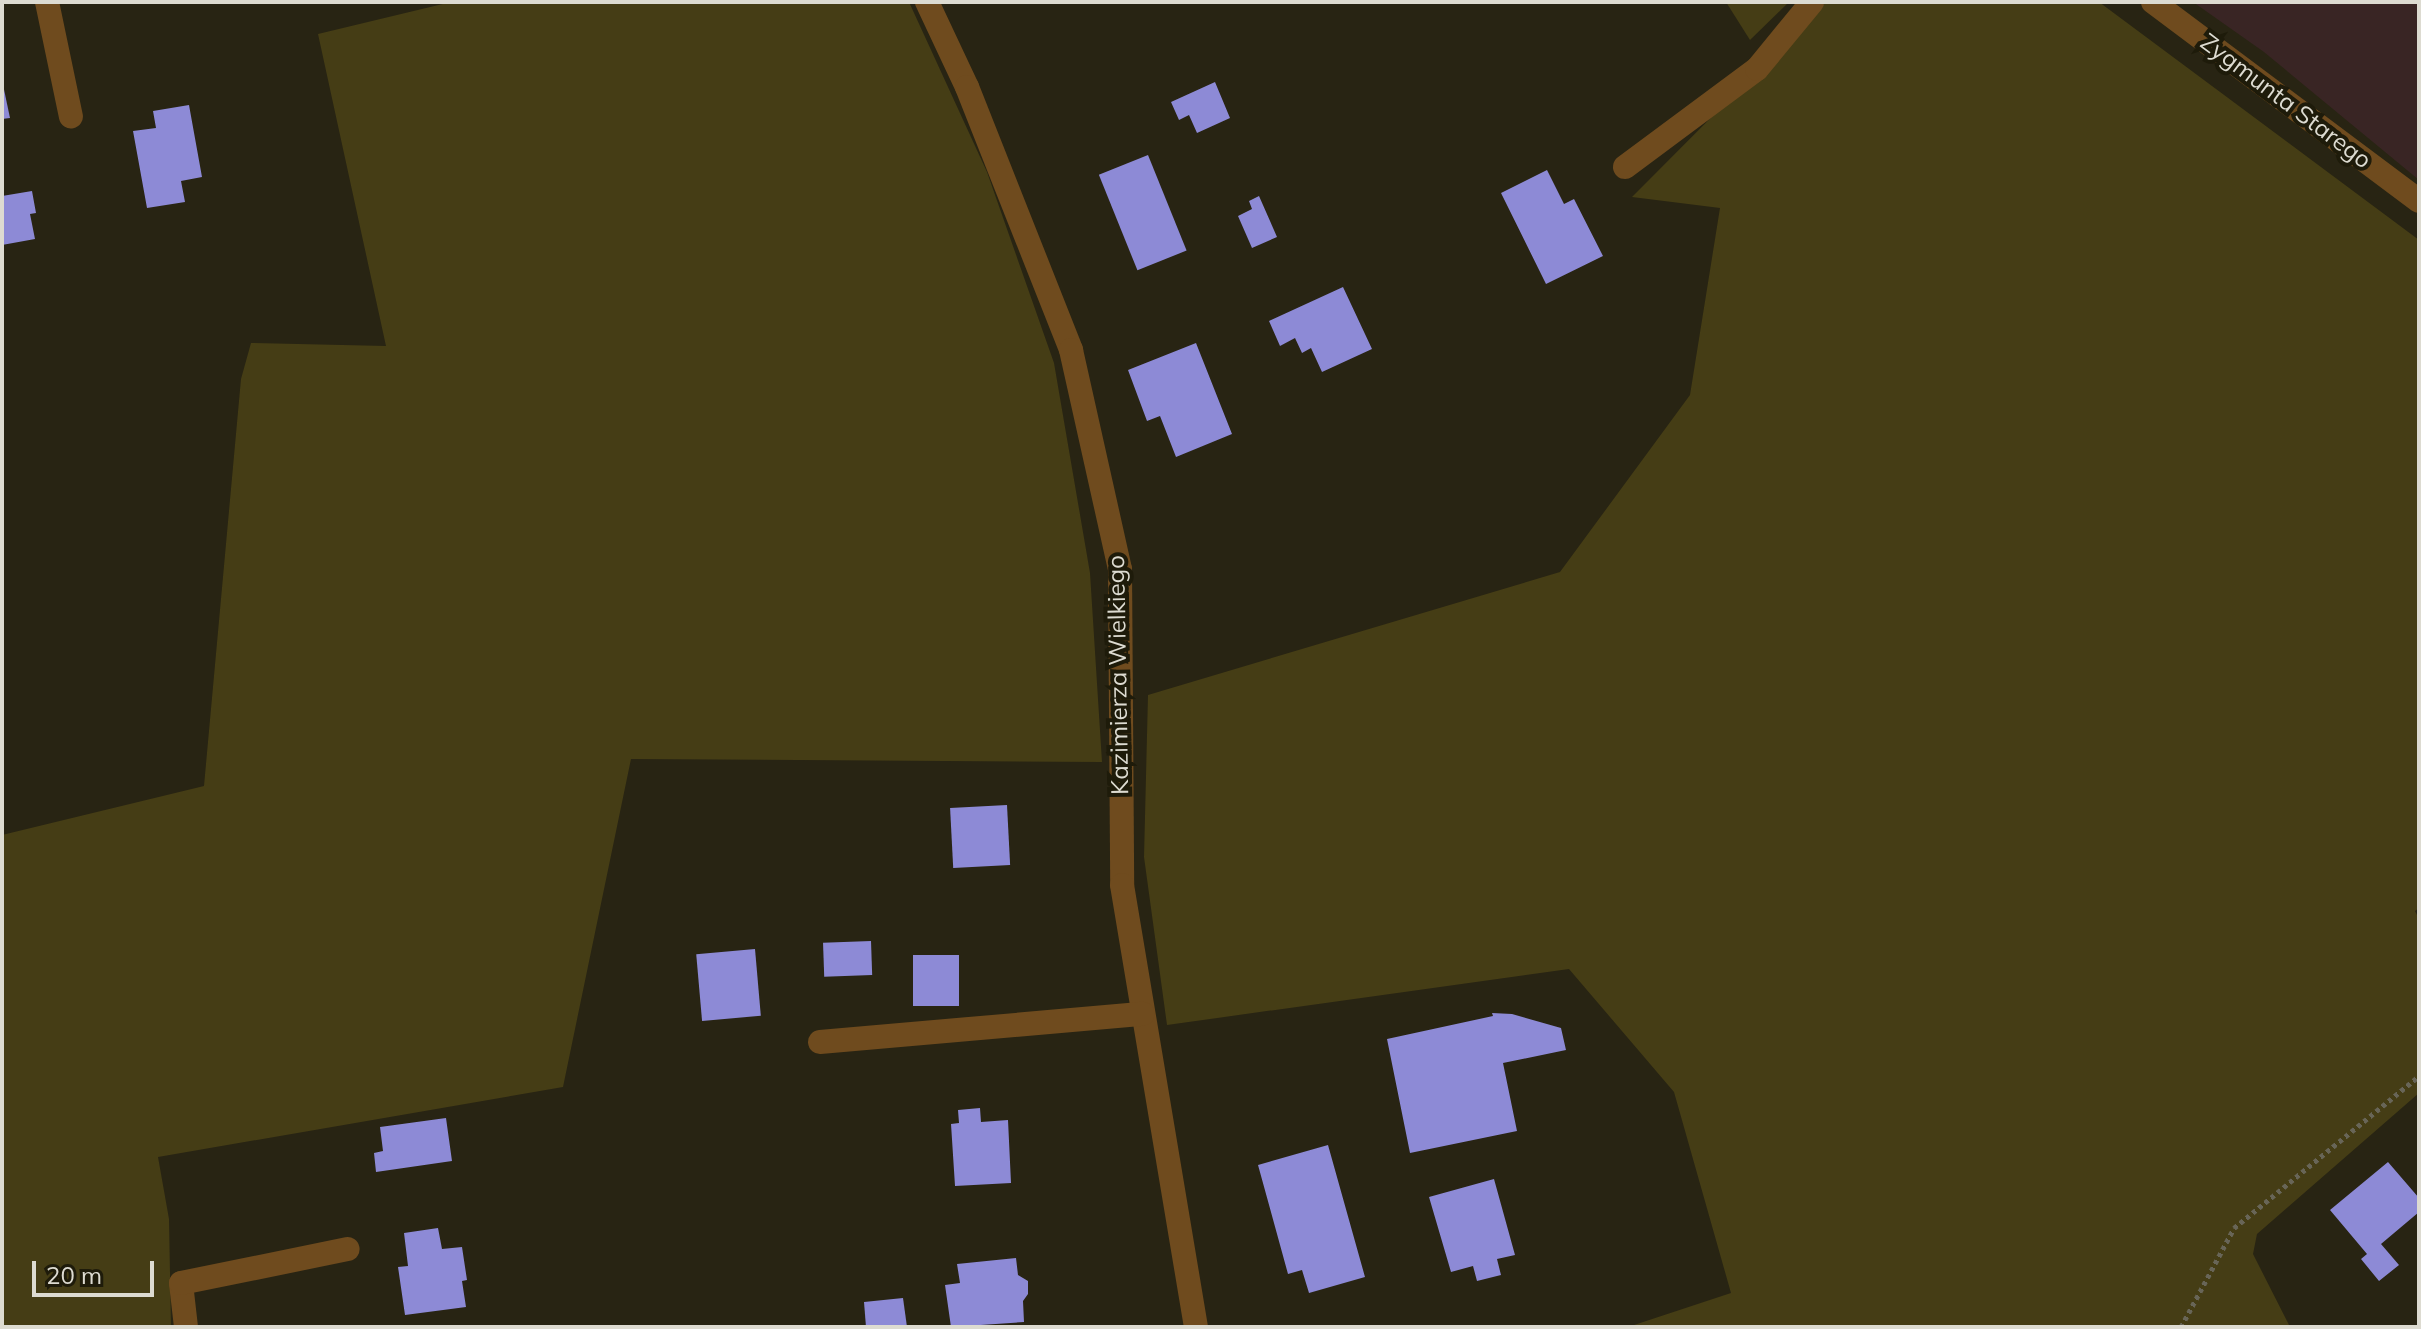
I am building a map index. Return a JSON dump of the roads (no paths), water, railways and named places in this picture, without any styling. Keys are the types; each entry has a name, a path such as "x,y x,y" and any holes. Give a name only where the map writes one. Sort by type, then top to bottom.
{"street":[{"path":"47,2 71,117"},
{"name":"Kazimierza Wielkiego","path":"927,2 967,87 1071,350 1120,569 1122,885 1196,1327"},
{"path":"1625,167 1757,69 1812,2"},
{"name":"Zygmunta Starego","path":"2153,2 2419,201"},
{"path":"820,1042 1143,1014"},
{"path":"186,1327 181,1283 348,1249"}]}
